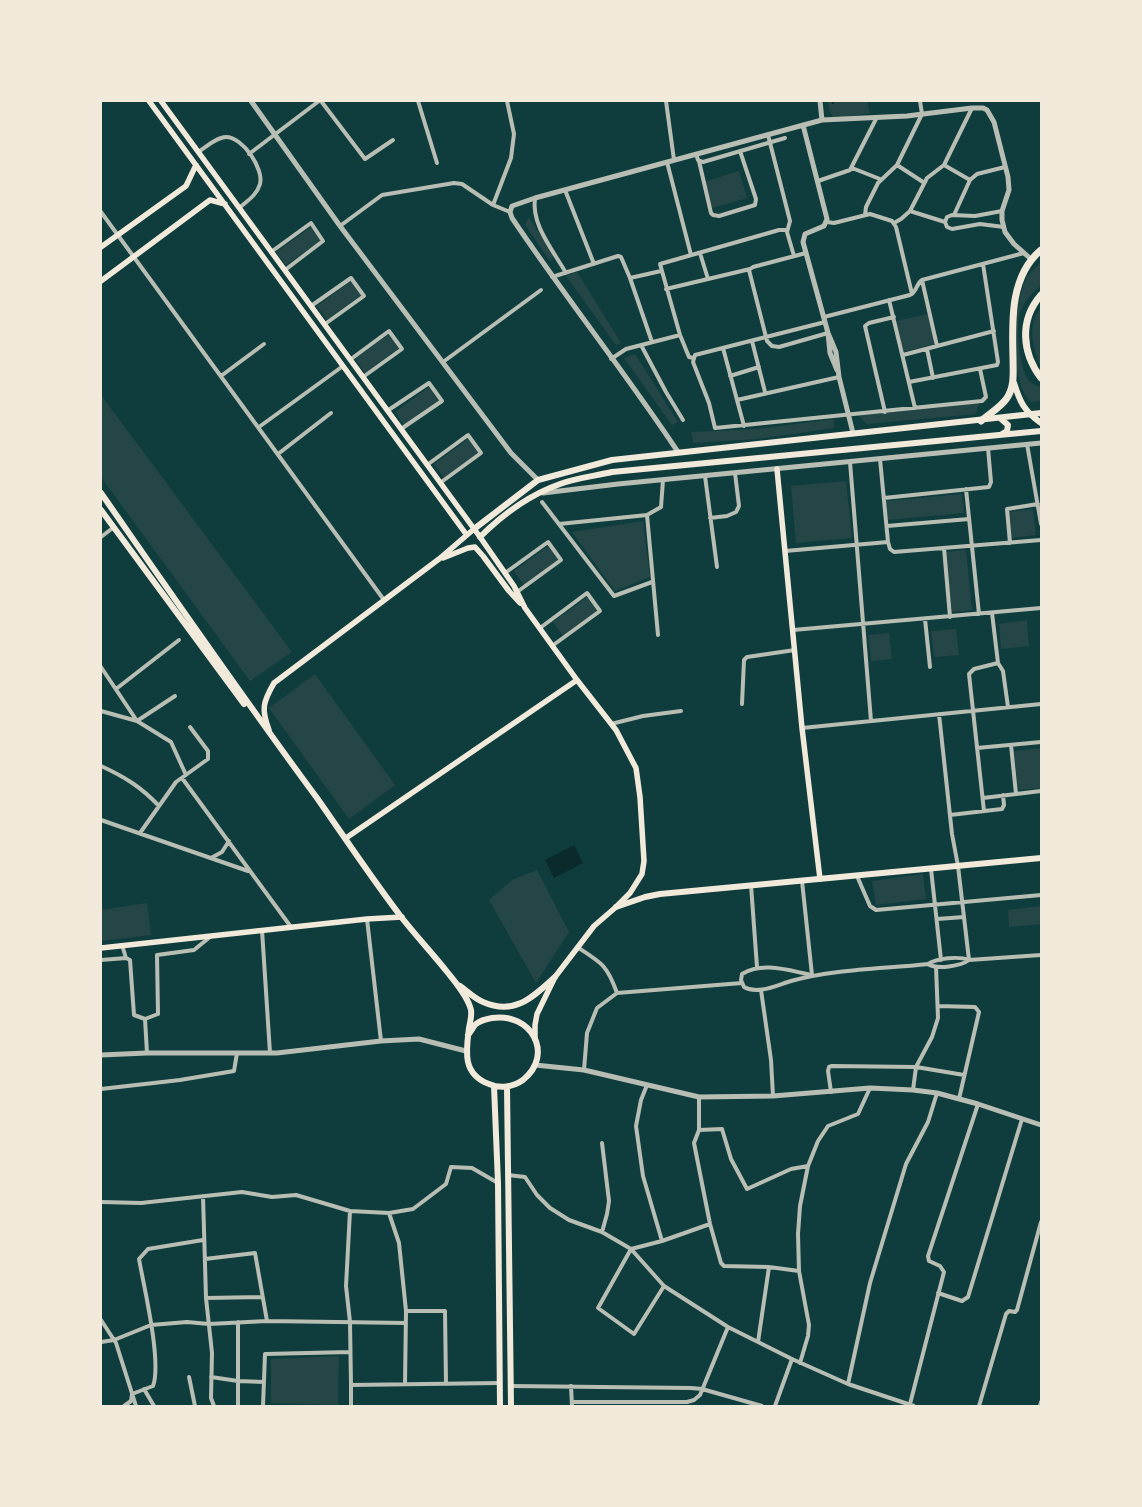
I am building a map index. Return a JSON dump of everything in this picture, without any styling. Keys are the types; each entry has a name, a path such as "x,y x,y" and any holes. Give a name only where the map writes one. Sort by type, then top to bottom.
{"highway":[{"path":"981,421 1008,397 1014,383 1013,311 1020,282 1032,260 1041,250"},
{"path":"1041,295 1029,313 1025,341 1030,361 1041,378"}],"main road":[{"path":"149,101 466,534"},
{"path":"161,101 480,537 505,573 525,608"},
{"path":"101,247 186,186 196,165"},
{"path":"101,281 210,200 225,204"},
{"path":"1014,383 1019,400 1028,414 1041,423"},
{"path":"272,737 264,718 264,708 266,698 274,683 439,559 466,534 538,480 612,460 1041,413"},
{"path":"1000,418 1006,422 1008,428 1001,435"},
{"path":"480,537 508,512 537,494 562,484 612,472 1041,431"},
{"path":"777,469 802,728 820,879"},
{"path":"101,493 272,737 402,917 457,984 472,1012 466,1051 469,1065 474,1074 483,1082 494,1086 507,1087 519,1083 528,1075 535,1064 537,1050 535,1025 555,977 594,926 616,907 637,884 642,874 644,861 641,803 636,768 627,749 611,724 540,628 525,608 509,592 484,556 474,547 439,559"},
{"path":"102,514 114,527 260,727 272,737"},
{"path":"346,838 577,680"},
{"path":"616,907 657,895 1041,858"},
{"path":"101,948 367,919 402,917"},
{"path":"457,984 482,1002 507,1007 529,1000 555,977"},
{"path":"468,1035 484,1019 504,1017 518,1020 527,1027 535,1038"},
{"path":"494,1086 498,1183 500,1406"},
{"path":"507,1087 511,1406"}],"street":[{"path":"251,101 340,226 511,453 538,480"},
{"path":"249,154 320,101 365,159 393,140"},
{"path":"418,101 437,162"},
{"path":"493,205 511,158 514,134 508,101"},
{"path":"666,101 674,160"},
{"path":"820,101 822,120"},
{"path":"865,214 866,207 880,179 896,165 922,114 920,101"},
{"path":"894,223 910,211 923,182 929,175 944,165 972,108"},
{"path":"678,452 552,277 512,218 510,212 512,206 535,198 822,120 983,108 991,115 994,122 1009,184 1009,190 1002,211 1004,227 1009,238 1032,260"},
{"path":"818,181 844,173 852,168 877,117"},
{"path":"803,125 827,222"},
{"path":"768,135 790,221 787,230 794,256"},
{"path":"198,152 219,139 228,137 240,142 249,154 260,170 260,183 255,194 239,208"},
{"path":"699,161 703,162 785,138"},
{"path":"696,154 711,213 719,216 755,205 756,199 738,143"},
{"path":"667,162 692,255"},
{"path":"896,165 923,182"},
{"path":"944,165 970,180"},
{"path":"954,215 974,175 1005,167"},
{"path":"852,168 880,179"},
{"path":"340,226 382,195 454,184 462,184 493,205 510,212"},
{"path":"565,190 594,264"},
{"path":"535,198 534,212 538,225 566,273"},
{"path":"910,211 945,222 947,227 952,229 965,225 984,224 1004,227"},
{"path":"945,222 949,215 965,217 1002,211"},
{"path":"101,212 384,600"},
{"path":"827,222 834,223 865,214 874,214 894,223"},
{"path":"984,215 984,224"},
{"path":"827,222 824,226 805,234 803,239 824,320 836,352 839,374 853,433"},
{"path":"271,252 310,223 324,241 285,270"},
{"path":"894,223 912,294"},
{"path":"693,358 689,357 680,335 660,264 779,230 787,230"},
{"path":"700,253 708,279"},
{"path":"666,290 806,253"},
{"path":"693,358 695,355 752,341 912,294 918,283 922,280 1024,253"},
{"path":"552,277 620,256 630,278 652,342"},
{"path":"909,382 980,370 994,367 998,364 984,264"},
{"path":"750,269 749,274 766,337 772,346 778,347 828,333"},
{"path":"630,278 661,271"},
{"path":"311,306 351,278 364,296 325,324"},
{"path":"922,280 937,346"},
{"path":"443,362 541,290"},
{"path":"889,300 915,408"},
{"path":"885,412 865,326 868,323 894,317"},
{"path":"351,359 389,331 402,349 363,377"},
{"path":"903,355 994,332"},
{"path":"611,359 626,349 680,335"},
{"path":"752,341 765,392"},
{"path":"222,376 264,344"},
{"path":"641,345 683,420"},
{"path":"723,348 744,426"},
{"path":"926,349 933,378"},
{"path":"693,358 709,403 715,428 848,416 984,400 986,396 980,370"},
{"path":"259,427 343,366"},
{"path":"730,376 759,367"},
{"path":"737,400 839,374"},
{"path":"388,411 429,383 442,401 402,429"},
{"path":"278,454 331,413"},
{"path":"428,465 468,435 473,441 481,453 440,483"},
{"path":"537,494 1041,443"},
{"path":"1028,444 1032,481 1041,524"},
{"path":"884,498 988,487 990,485 988,448"},
{"path":"880,459 888,542 890,549 897,553 1041,540"},
{"path":"850,462 872,721"},
{"path":"710,518 727,516 736,512 739,506 735,473"},
{"path":"705,476 717,567"},
{"path":"559,524 647,515 661,507 663,480"},
{"path":"966,489 979,614"},
{"path":"542,502 614,596 652,582"},
{"path":"1010,543 1007,509 1038,504"},
{"path":"647,515 658,636"},
{"path":"887,526 969,519"},
{"path":"101,537 114,527"},
{"path":"505,573 548,542 561,560 517,592"},
{"path":"785,551 888,542"},
{"path":"944,548 950,617"},
{"path":"540,628 587,593 596,605 600,611 552,646"},
{"path":"793,630 1041,608"},
{"path":"992,613 998,663 1003,671 1008,707"},
{"path":"925,619 930,667"},
{"path":"116,689 179,640"},
{"path":"742,704 744,660 747,657 795,650"},
{"path":"984,811 970,671 974,668 998,663"},
{"path":"101,667 137,721"},
{"path":"137,721 175,696"},
{"path":"802,728 1041,704"},
{"path":"101,711 137,721 171,742 184,776 291,927"},
{"path":"611,724 643,716 680,712"},
{"path":"939,714 969,960"},
{"path":"140,833 171,788 184,776 206,762 209,755 208,751 190,727"},
{"path":"977,748 1041,742"},
{"path":"1011,745 1016,794"},
{"path":"101,766 132,781 159,806"},
{"path":"983,798 1041,791"},
{"path":"950,815 1002,809 1004,805 1003,795"},
{"path":"101,820 250,871"},
{"path":"211,858 222,852 229,842"},
{"path":"931,869 941,960"},
{"path":"857,876 873,910 935,906 1041,895"},
{"path":"802,881 812,976"},
{"path":"751,885 757,967"},
{"path":"937,919 964,917"},
{"path":"367,919 381,1041"},
{"path":"262,930 270,1054"},
{"path":"122,945 126,958 130,960 134,1015 145,1019 158,1014 157,955 194,950 212,935"},
{"path":"577,947 602,964 612,978 617,993"},
{"path":"812,976 782,969 757,967 742,974 742,983 749,990 761,990 812,976 928,964 941,960 962,958 969,960 1041,955"},
{"path":"101,960 126,958"},
{"path":"928,964 936,967 964,963 969,960"},
{"path":"913,1090 916,1068 932,1037 938,1018 936,967"},
{"path":"584,1070 587,1033 597,1008 617,993 742,983"},
{"path":"761,990 771,1060 773,1096"},
{"path":"938,1006 975,1007 979,1012 959,1099"},
{"path":"145,1019 147,1053"},
{"path":"101,1055 147,1053 270,1054 381,1041 420,1039 466,1051"},
{"path":"101,1089 180,1080 234,1071 237,1053"},
{"path":"535,1064 584,1070 700,1097 773,1096 870,1088 913,1090 978,1104 1041,1125"},
{"path":"831,1092 828,1071 829,1067 832,1066 916,1068 964,1075"},
{"path":"647,1085 641,1100 636,1126 643,1176 662,1241"},
{"path":"800,1363 808,1336 809,1325 800,1271 798,1234 800,1206 808,1166 818,1141 828,1126 858,1114 870,1088"},
{"path":"848,1384 870,1282 906,1164 928,1122 937,1094"},
{"path":"700,1097 699,1130 694,1143 710,1224 721,1263 724,1266 769,1267 800,1271"},
{"path":"508,1175 525,1177 550,1208 569,1220 602,1232 631,1249 664,1286 728,1327 792,1360 848,1384 912,1405 944,1269 929,1261 928,1256 978,1104"},
{"path":"938,1293 962,1301 968,1297 1022,1119"},
{"path":"699,1130 722,1129 731,1159 747,1189 791,1169 808,1166"},
{"path":"602,1143 609,1200 602,1232"},
{"path":"101,1202 141,1203 242,1192 272,1197 296,1195 350,1212 389,1213 413,1209 446,1184 451,1167 472,1168 498,1183"},
{"path":"202,1196 206,1298 212,1353 211,1398 214,1406"},
{"path":"350,1212 346,1286 350,1322 351,1406"},
{"path":"389,1213 399,1244 406,1311 405,1384"},
{"path":"978,1406 1006,1314 1009,1311 1014,1312 1017,1310 1041,1222"},
{"path":"664,1286 634,1334 598,1308 631,1249 662,1241 710,1224"},
{"path":"132,1394 153,1386 156,1377 151,1325 139,1259 148,1249 203,1240"},
{"path":"205,1259 255,1253 266,1321"},
{"path":"758,1342 769,1267"},
{"path":"206,1298 262,1297"},
{"path":"406,1311 446,1311 446,1384"},
{"path":"101,1320 114,1340 136,1406"},
{"path":"101,1342 114,1340 151,1325 186,1322 209,1324 266,1321 406,1323"},
{"path":"238,1322 238,1406"},
{"path":"571,1386 572,1404 687,1402 694,1400 700,1395 728,1327"},
{"path":"263,1406 265,1354 350,1352"},
{"path":"776,1406 792,1360"},
{"path":"189,1377 195,1406"},
{"path":"211,1377 264,1382"},
{"path":"351,1385 499,1383"},
{"path":"511,1386 702,1389 746,1404 762,1406"},
{"path":"144,1389 154,1406"},
{"path":"124,1406 131,1401 132,1394"},
{"path":"694,1400 694,1406"},
{"path":"1040,1406 1041,1402"}],"shaded area":[{"path":"828,101 867,101 870,113 834,119 829,110"},
{"path":"739,171 747,198 712,208 704,182"},
{"path":"529,217 554,257 550,261 525,225"},
{"path":"311,227 321,241 286,265 276,252"},
{"path":"1041,262 1041,285 1030,295 1025,303 1020,312 1018,323 1021,360 1024,369 1030,382 1041,387 1041,401 1031,402 1024,392 1019,378 1015,343 1016,324 1018,306 1026,279"},
{"path":"577,272 621,343 616,345 566,276"},
{"path":"351,281 361,295 327,320 317,306"},
{"path":"1041,307 1041,369 1032,338 1032,330 1036,315"},
{"path":"928,314 935,344 903,352 896,321"},
{"path":"389,334 399,348 365,373 355,359"},
{"path":"635,354 678,422 672,425 624,358"},
{"path":"429,387 439,401 404,425 395,412"},
{"path":"101,395 292,652 250,681 101,477"},
{"path":"980,401 976,414 866,424 859,415"},
{"path":"834,419 834,428 757,439 693,443 691,432 757,429"},
{"path":"468,439 478,453 444,478 434,464"},
{"path":"846,481 852,538 796,543 791,486"},
{"path":"962,494 964,513 888,520 886,501"},
{"path":"1033,509 1036,535 1011,538 1008,512"},
{"path":"643,521 650,577 615,591 572,532"},
{"path":"548,546 558,560 524,585 514,571"},
{"path":"966,550 972,610 952,612 945,552"},
{"path":"587,597 597,611 563,636 553,622"},
{"path":"1027,620 1029,646 1001,649 999,624"},
{"path":"956,629 959,655 934,657 931,631"},
{"path":"889,633 892,659 871,661 868,635"},
{"path":"315,674 395,785 349,819 269,708"},
{"path":"1041,748 1041,788 1018,790 1014,751"},
{"path":"574,845 583,863 554,878 545,860"},
{"path":"537,870 569,932 536,983 489,900 512,880"},
{"path":"923,874 926,899 876,905 872,881"},
{"path":"147,903 151,935 101,941 101,910"},
{"path":"1041,906 1041,924 1009,927 1008,910"},
{"path":"339,1356 338,1405 271,1403 271,1359"}]}
